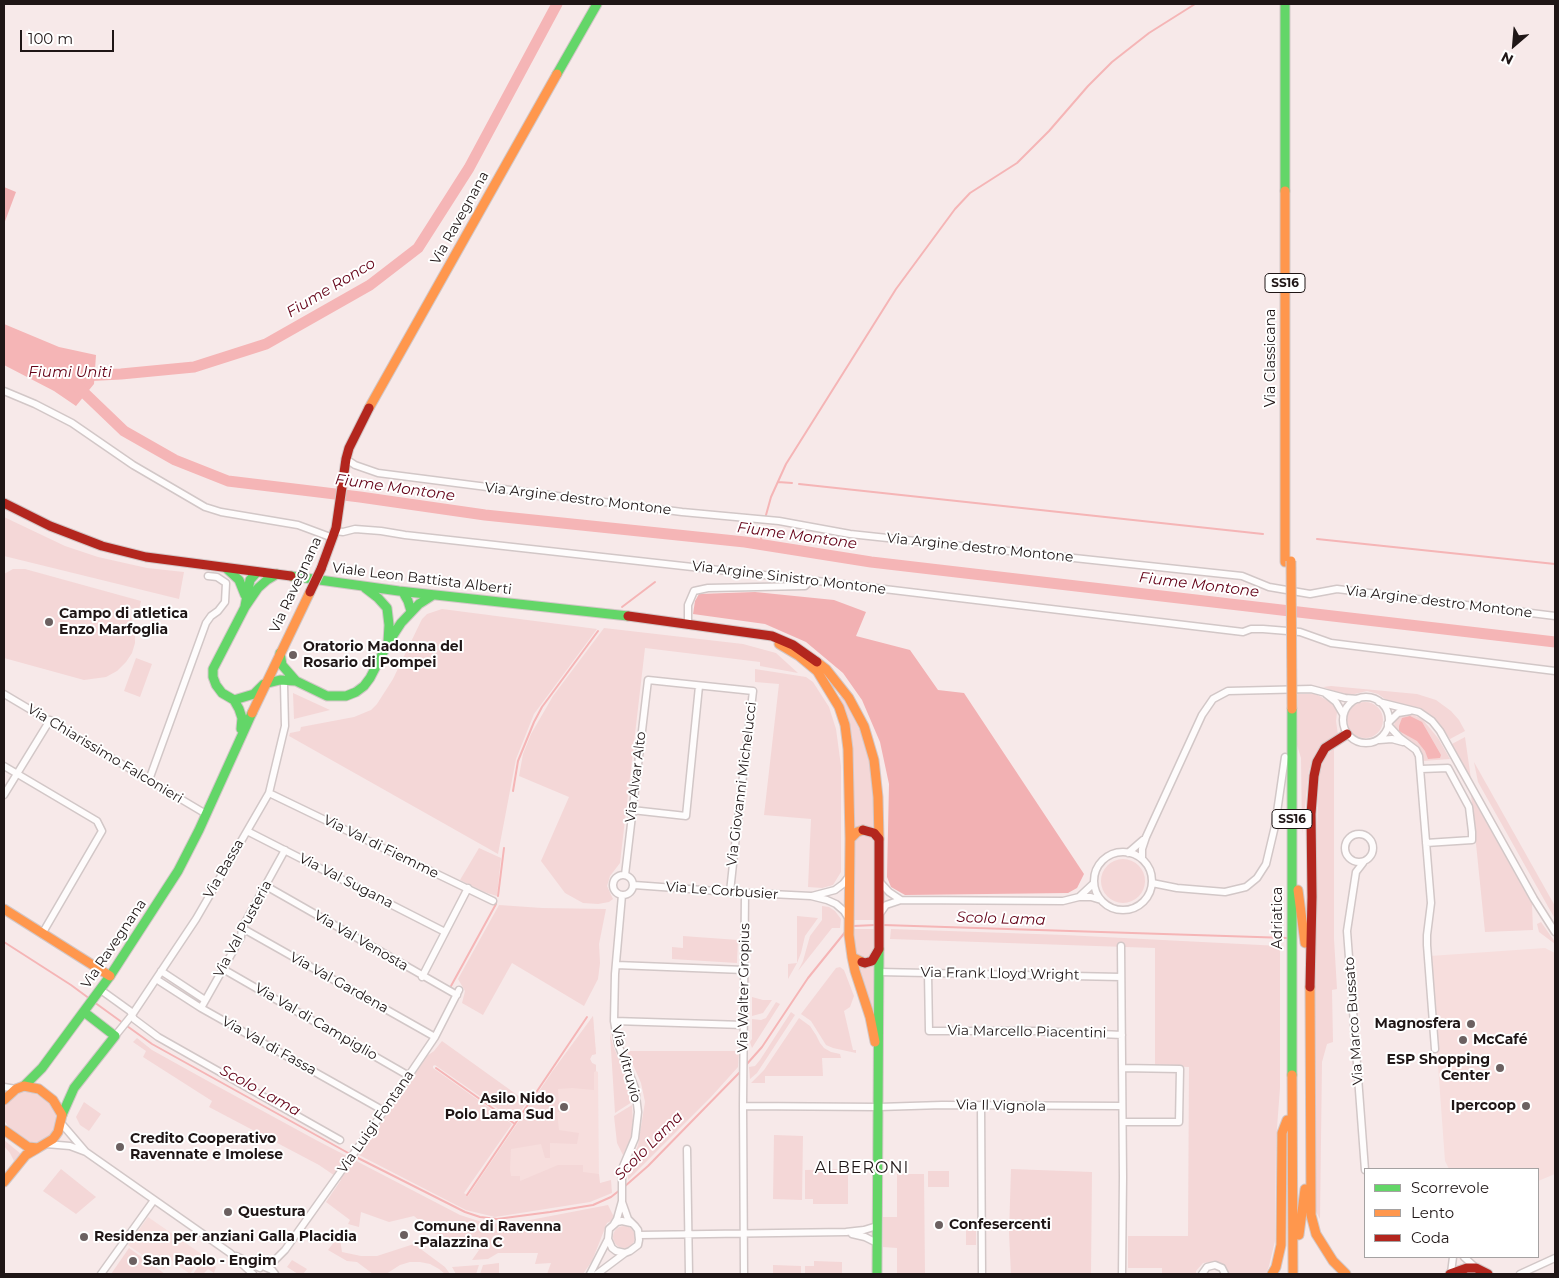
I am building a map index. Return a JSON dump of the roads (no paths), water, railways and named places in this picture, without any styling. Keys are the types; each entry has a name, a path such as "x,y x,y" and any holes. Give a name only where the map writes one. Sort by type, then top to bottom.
{"main road":[{"name":"Via Ravegnana","path":"4,1100 42,1068 84,1012 102,992 110,976 178,871 206,814 264,684 321,569 335,532 346,459 359,426 597,4"},
{"name":"Via Classicana","path":"1285,4 1288,562"},
{"name":"Via Classicana","path":"1288,562 1293,137 1292,4"},
{"name":"Viale Leon Battista Alberti","path":"4,503 50,526 102,546 146,557 433,595 635,617 772,636 793,645 809,654 826,669 849,698 864,726 874,760 878,797 879,915"},
{"name":"Adriatica","path":"1287,1274 1292,744 1289,709 1288,562"},
{"path":"226,568 239,580 245,602"},
{"path":"257,572 258,588"},
{"path":"238,739 242,718 239,709 234,700 218,689 213,677 213,669 245,602 250,580 257,572"},
{"path":"245,602 267,580 277,574"},
{"path":"364,586 387,608"},
{"path":"388,643 387,608 391,599 401,591 408,601 411,611"},
{"path":"234,700 254,694 264,684 280,680 296,681 327,696 346,696 356,692 370,678 388,643 401,623 411,611 433,595"},
{"name":"Viale Leon Battista Alberti","path":"756,634 780,644 799,656 817,671 839,708 845,725 848,750 850,920"},
{"path":"280,653 282,665 296,681"},
{"name":"Adriatica","path":"1289,709 1285,757 1289,929"},
{"path":"1346,1274 1332,1261 1316,1234 1311,1215 1310,975 1312,897 1311,814 1314,776 1317,762 1324,748 1347,734"},
{"path":"1292,744 1296,759 1298,893 1310,975"},
{"path":"850,839 856,832 863,830 874,833 879,838"},
{"path":"4,909 110,976"},
{"path":"877,1274 879,915"},
{"path":"850,920 849,935 854,971 870,1017 878,1062"},
{"path":"852,957 865,963 872,961 879,949"},
{"name":"Adriatica","path":"1289,953 1294,1274"},
{"path":"4,1182 26,1155 53,1139 58,1132 74,1088 114,1036 84,1012"},
{"path":"20,1088 39,1089 46,1094 53,1100 62,1119"},
{"name":"SS16","path":"1272,1274 1282,1246 1282,1133 1287,1120"},
{"path":"4,1130 28,1147 42,1146"},
{"path":"1294,1274 1310,1153"},
{"path":"1451,1274 1467,1268 1476,1268 1488,1274"}],"street":[{"path":"4,391 72,423 133,465 205,507 227,514 335,532"},
{"name":"Via Argine destro Montone","path":"346,459 355,465 378,473 396,476 682,512 779,521 850,534 1242,576 1269,587 1310,594 1337,589 1555,616"},
{"name":"Via Argine Sinistro Montone","path":"335,532 355,529 381,531 1244,632 1263,629 1300,632 1331,643 1555,671"},
{"path":"149,780 206,623 224,602 226,583 208,576"},
{"path":"688,625 688,605 694,591 708,588 806,586 808,580"},
{"name":"Via Giovanni Michelucci","path":"648,680 753,691 730,892"},
{"name":"Via Alvar Alto","path":"625,875 648,680"},
{"name":"Via Bassa","path":"114,1036 132,1015 196,919 269,793 285,726 284,684"},
{"path":"632,810 686,816 699,686"},
{"path":"1142,859 1142,849 1146,837 1202,715 1213,699 1228,690 1311,689 1345,698 1372,698 1379,702 1385,708 1388,715 1388,724 1394,733 1416,750 1420,756 1431,903 1427,948 1435,1049"},
{"path":"1321,691 1336,702 1344,714"},
{"name":"Via Chiarissimo Falconieri","path":"4,694 206,814"},
{"path":"1358,699 1346,708 1342,721 1347,734 1352,739 1367,743 1392,739 1406,743"},
{"path":"1379,702 1419,712 1432,721 1447,743 1534,899 1555,932"},
{"path":"1379,740 1394,716 1402,711 1419,712"},
{"path":"4,795 50,720"},
{"name":"SS16","path":"1152,882 1177,888 1225,892 1246,887 1257,878 1266,864 1275,826 1285,757"},
{"path":"4,766 97,821 102,831 42,934"},
{"path":"1420,769 1448,768 1470,807 1472,840 1426,843"},
{"name":"Via Val di Fiemme","path":"269,793 493,900"},
{"name":"Via Val Sugana","path":"246,830 445,932"},
{"path":"1361,834 1370,838 1372,842 1374,852 1370,859 1363,863 1349,858 1345,849 1345,844 1351,836 1361,834"},
{"path":"1128,853 1146,837"},
{"name":"Via Val Pusteria","path":"201,1008 240,936 242,928 286,850"},
{"path":"1128,853 1142,859 1151,874 1152,882 1146,899 1140,905 1124,910 1107,906 1096,892 1094,882 1097,868 1107,857 1128,853"},
{"name":"Via Marco Bussato","path":"1353,861 1356,872 1347,923 1365,1168"},
{"name":"Via Marco Bussato","path":"1356,872 1363,863"},
{"name":"Via Le Corbusier","path":"811,896 835,890 843,884 850,874"},
{"path":"625,875 632,880 634,885 630,893 622,895 616,892 614,883 619,876 625,875"},
{"path":"878,881 901,900"},
{"path":"1079,897 1094,882"},
{"name":"Via Le Corbusier","path":"634,885 811,896 836,904 850,920"},
{"name":"Via Val Venosta","path":"266,886 417,972 422,977 458,992"},
{"path":"422,977 468,888"},
{"name":"Via Walter Gropius","path":"744,1274 743,1048 745,893"},
{"name":"Via Vitruvio","path":"622,895 616,965 614,1021 618,1044 631,1074 638,1106 635,1138 623,1163 621,1175 622,1199 631,1223"},
{"path":"879,915 886,905 901,900 1063,901 1079,897 1091,897 1101,900"},
{"name":"Via Val Gardena","path":"242,928 435,1038"},
{"path":"1121,946 1122,1274"},
{"path":"616,965 744,970"},
{"name":"Via Val di Campiglio","path":"223,969 409,1076"},
{"path":"161,971 205,1000"},
{"name":"Via Frank Lloyd Wright","path":"879,972 1121,977"},
{"name":"Via Marcello Piacentini","path":"928,973 929,1031 1036,1031 1122,1035"},
{"name":"Via Val di Fassa","path":"156,979 201,1008 384,1111"},
{"path":"102,992 130,1011 134,1019 158,1037 340,1140"},
{"name":"Via Luigi Fontana","path":"254,1274 263,1267 272,1264 285,1250 435,1038 458,992"},
{"path":"614,1021 744,1026"},
{"path":"1122,1068 1180,1069 1179,1122 1122,1122"},
{"path":"4,1087 20,1088"},
{"path":"981,1105 982,1274"},
{"name":"Via Il Vignola","path":"743,1106 1122,1106"},
{"path":"62,1119 86,1152"},
{"path":"42,1146 70,1146 86,1152 230,1253 254,1274"},
{"path":"687,1149 689,1274"},
{"name":"Via Vitruvio","path":"614,1224 622,1199"},
{"path":"101,1274 154,1200"},
{"path":"590,1274 614,1224 622,1221 631,1223 640,1234 634,1249 625,1253 597,1274"},
{"path":"640,1234 846,1232 877,1226"},
{"path":"846,1232 865,1237 877,1243"},
{"path":"608,1239 612,1248 625,1253"},
{"name":"Via Luigi Fontana","path":"275,1274 285,1250"},
{"path":"230,1253 272,1270 275,1274"},
{"path":"1451,1274 1453,1258"},
{"path":"1465,1258 1476,1268"},
{"path":"1520,1274 1535,1271 1555,1258"},
{"path":"1202,1274 1207,1268 1214,1266 1222,1268 1225,1274"}],"water":[{"name":"Fiumi Uniti","path":"4,324 59,347 96,355 94,384 76,406 54,391 4,365"},
{"path":"1410,716 1422,722 1441,755 1440,758 1428,759 1425,751 1417,741 1399,731 1402,718"}],"waterway":[{"name":"Fiume Ronco","path":"81,376 194,367 266,344 370,285 418,248 469,168 557,4"},
{"path":"766,515 771,497 786,464 896,289 955,209 970,193 1017,163 1112,62 1149,33 1195,4"},
{"name":"Fiume Montone","path":"75,384 124,431 175,460 228,481 485,515 745,542 871,562 1555,642"},
{"path":"778,482 792,483"},
{"path":"799,484 1263,534"},
{"path":"760,545 762,533"},
{"path":"1317,539 1555,564"},
{"path":"622,607 655,582"},
{"path":"513,791 518,761 534,722 542,707 598,631"},
{"path":"498,896 504,848"},
{"path":"451,986 496,904"},
{"name":"Scolo Lama","path":"853,926 876,925"},
{"name":"Scolo Lama","path":"883,925 1288,938"},
{"name":"Scolo Lama","path":"746,1065 762,1047 808,978 846,931"},
{"name":"Scolo Lama","path":"4,942 90,999"},
{"name":"Scolo Lama","path":"94,1002 123,1023"},
{"path":"467,1195 587,1017"},
{"name":"Scolo Lama","path":"127,1026 152,1044 350,1154"},
{"path":"436,1068 515,1124"},
{"name":"Scolo Lama","path":"624,1187 648,1166 741,1071"},
{"name":"Scolo Lama","path":"354,1156 465,1212 480,1217 497,1219 593,1205 611,1197 620,1190"}],"place":[{"name":"Campo di atletica Enzo Marfoglia","path":"49,622"},
{"name":"Oratorio Madonna del Rosario di Pompei","path":"293,655"},
{"name":"Magnosfera","path":"1471,1024"},
{"name":"McCafé","path":"1463,1040"},
{"name":"ESP Shopping Center","path":"1500,1068"},
{"name":"Ipercoop","path":"1526,1106"},
{"name":"Asilo Nido Polo Lama Sud","path":"564,1107"},
{"name":"Credito Cooperativo Ravennate e Imolese","path":"120,1147"},
{"name":"Questura","path":"228,1212"},
{"name":"Confesercenti","path":"939,1225"},
{"name":"Comune di Ravenna -Palazzina C","path":"404,1235"},
{"name":"Residenza per anziani Galla Placidia","path":"84,1237"},
{"name":"San Paolo - Engim","path":"133,1261"}],"district":[{"name":"ALBERONI","path":"862,1168"}]}
